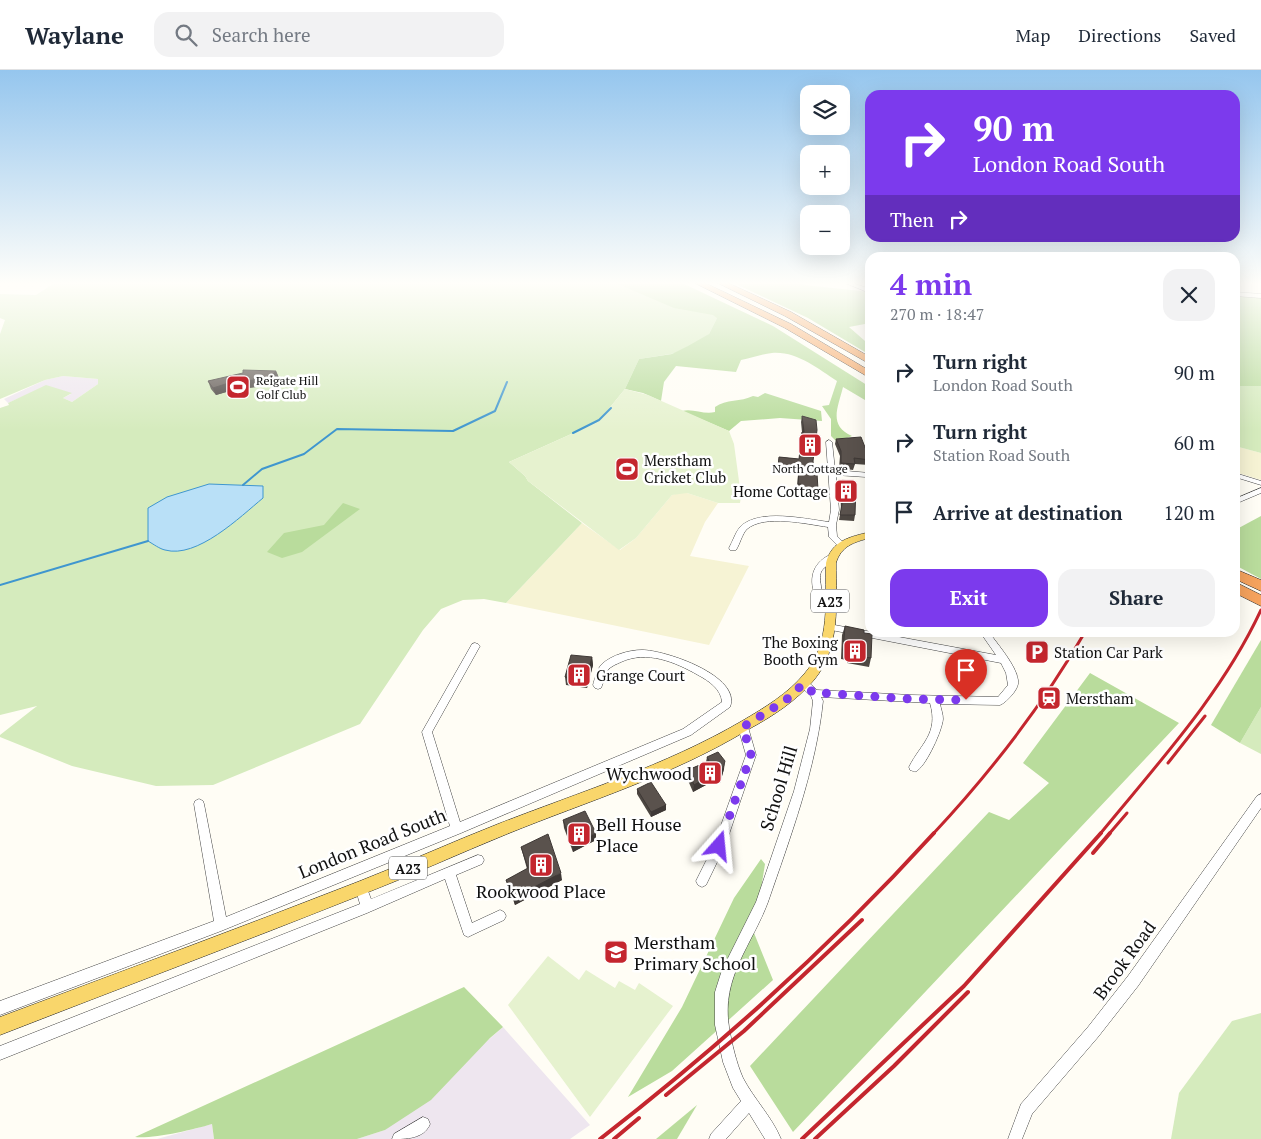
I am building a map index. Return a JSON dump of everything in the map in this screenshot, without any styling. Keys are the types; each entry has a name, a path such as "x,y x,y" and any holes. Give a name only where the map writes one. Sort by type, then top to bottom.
{"highway":[{"path":"798,332 865,372"},
{"path":"819,332 865,358"},
{"path":"1240,576 1261,586"},
{"path":"1240,590 1261,601"}],"main road":[{"path":"841,544 865,537"},
{"name":"A23","path":"0,1026 361,887 679,758 743,727 786,700 803,684 820,661 825,651 829,627 832,556 836,548 841,544"}],"street":[{"path":"829,442 835,510 832,524 833,538 841,544"},
{"path":"831,472 865,475"},
{"path":"1240,477 1261,483"},
{"path":"1240,500 1261,490"},
{"path":"734,548 743,528 752,522 764,518 832,524"},
{"path":"829,627 865,634"},
{"path":"882,637 1003,660"},
{"path":"803,684 815,694 1000,701 1013,686 1013,679 987,637"},
{"path":"457,829 427,732 475,646"},
{"name":"London Road South","path":"0,1008 221,925 457,829 687,732 727,704 726,694 717,683 700,671 660,655 622,656 604,668 598,686"},
{"name":"School Hill","path":"774,1139 738,1083 730,1062 722,1025 722,984 761,904 799,792 815,729 818,701 815,694"},
{"path":"914,767 923,756 936,729 938,719 934,700"},
{"path":"702,881 719,846 751,755 743,727"},
{"name":"Brook Road","path":"1015,1139 1026,1108 1093,1032 1133,981 1261,799"},
{"path":"199,804 221,925"},
{"path":"385,858 390,875"},
{"path":"0,1053 367,907 478,860"},
{"path":"449,872 468,931 500,916"},
{"path":"361,887 367,907"},
{"path":"716,1139 750,1102"},
{"path":"399,1139 423,1124"}],"shaded area":[{"path":"63,376 98,379 98,384 72,402 63,398 71,394 47,386 8,403 4,399 45,380"},
{"path":"1240,447 1261,453 1261,480 1240,474"},
{"path":"687,493 718,503 705,522 690,556 749,566 709,645 506,603 582,523 620,550 636,538 672,495"},
{"path":"503,1027 590,1125 570,1139 357,1139 385,1130"},
{"path":"212,1124 214,1139 157,1139"}],"green space":[{"name":"Reigate Hill Golf Club","path":"1,332 710,332 696,350 639,359 625,389 598,422 509,462 528,481 582,523 506,603 484,599 463,600 441,609 423,630 360,724 213,785 156,786 72,766 0,737 0,735 37,706 0,715 0,408 46,385 72,393 63,398 72,402 98,384 98,379 63,376 45,380 0,399"},
{"path":"710,332 782,332 865,384 865,400 843,387 837,409 837,421 840,427 852,436 837,442 831,436 831,419 822,406 829,405 837,381 799,358 781,353 764,354 741,360 736,372 676,366 664,382 661,401 643,393 625,389 639,359 672,354"},
{"path":"831,332 855,332 865,341 865,352"},
{"path":"1240,332 1261,332 1261,386 1240,386"},
{"path":"1240,386 1261,386 1261,453 1240,447"},
{"name":"Merstham Cricket Club","path":"625,389 648,395 729,431 734,444 741,496 740,503 718,503 687,493 672,495 636,538 619,550 528,481 509,462 598,422"},
{"path":"765,393 821,411 822,421 780,418 741,421 729,431 682,411 715,412 715,407 719,404 753,396 758,397"},
{"path":"343,503 360,509 302,552 282,558 267,552 284,533 324,525"},
{"path":"1261,516 1261,579 1240,568 1240,527"},
{"path":"1261,640 1261,707 1240,743 1211,725"},
{"path":"1090,673 1179,723 793,1132 750,1066 989,812 1009,820 1049,783 1023,763"},
{"path":"1261,707 1261,754 1240,743"},
{"path":"761,859 765,864 754,933 773,980 672,1071 628,1097 682,1007 734,898"},
{"path":"548,956 579,980 586,970 615,988 619,981 635,990 639,983 673,1006 590,1117 508,1005"},
{"path":"464,987 503,1027 490,1038 431,1100 385,1130 357,1139 214,1139 212,1124 162,1135 135,1137"},
{"path":"1261,1013 1261,1139 1171,1139 1179,1093 1232,1021"},
{"path":"697,1105 677,1139 656,1139"}],"water":[{"path":"209,484 263,486 263,498 230,525 204,543 191,548 177,551 165,550 148,541 148,508 167,497"}],"building":[{"path":"243,370 276,371 270,378 254,378 254,380 237,382 238,380 213,388 208,381 243,373"},
{"path":"802,416 816,420 817,430 813,461 814,473 817,473 818,490 800,488 801,484 798,484 799,469 778,467 779,457 799,459 802,432 804,432"},
{"path":"861,437 865,447 865,459 854,458 855,464 841,463 841,451 836,439"},
{"path":"842,480 850,481 850,485 856,486 855,515 840,515"},
{"name":"The Boxing Booth Gym","path":"845,626 864,630 865,637 872,637 871,658 850,655 850,652 843,651"},
{"path":"571,655 592,657 586,679 565,677"},
{"path":"718,752 725,761 721,776 718,771 694,785 688,770 709,761 707,757"},
{"path":"651,782 666,805 651,812 637,789"},
{"name":"Bell House Place","path":"585,811 596,833 572,845 563,820"},
{"name":"Rookwood Place","path":"548,834 561,873 513,898 506,880 528,868 521,847"}],"waterway":[{"path":"243,485 262,469 304,454 337,429 453,431 495,411 507,382"},
{"path":"573,433 599,420 611,408"},
{"path":"0,585 148,541"}],"railway":[{"path":"1100,834 1188,727 1228,670 1261,610"},
{"path":"933,834 1015,738 1082,637"},
{"path":"1168,763 1205,716"},
{"path":"1109,834 1127,813"},
{"path":"600,1139 688,1068 774,993 856,915 934,833"},
{"path":"802,1139 964,986 1101,833"},
{"path":"1093,853 1110,833"},
{"path":"666,1095 744,1031 862,920"},
{"path":"815,1139 894,1066 968,992"},
{"path":"614,1139 639,1118"}],"place":[{"name":"Reigate Hill Golf Club","path":"238,387"},
{"name":"North Cottage","path":"810,445"},
{"name":"Merstham Cricket Club","path":"627,469"},
{"name":"Home Cottage","path":"846,491"},
{"name":"The Boxing Booth Gym","path":"855,651"},
{"name":"Station Car Park","path":"1037,652"},
{"name":"Grange Court","path":"579,675"},
{"name":"Merstham","path":"1049,698"},
{"name":"Wychwood","path":"710,773"},
{"name":"Bell House Place","path":"579,834"},
{"name":"Rookwood Place","path":"541,865"},
{"name":"Merstham Primary School","path":"616,952"}],"route":[{"path":"719,846 751,755 743,727 786,700 803,684 815,694 966,700"}]}
